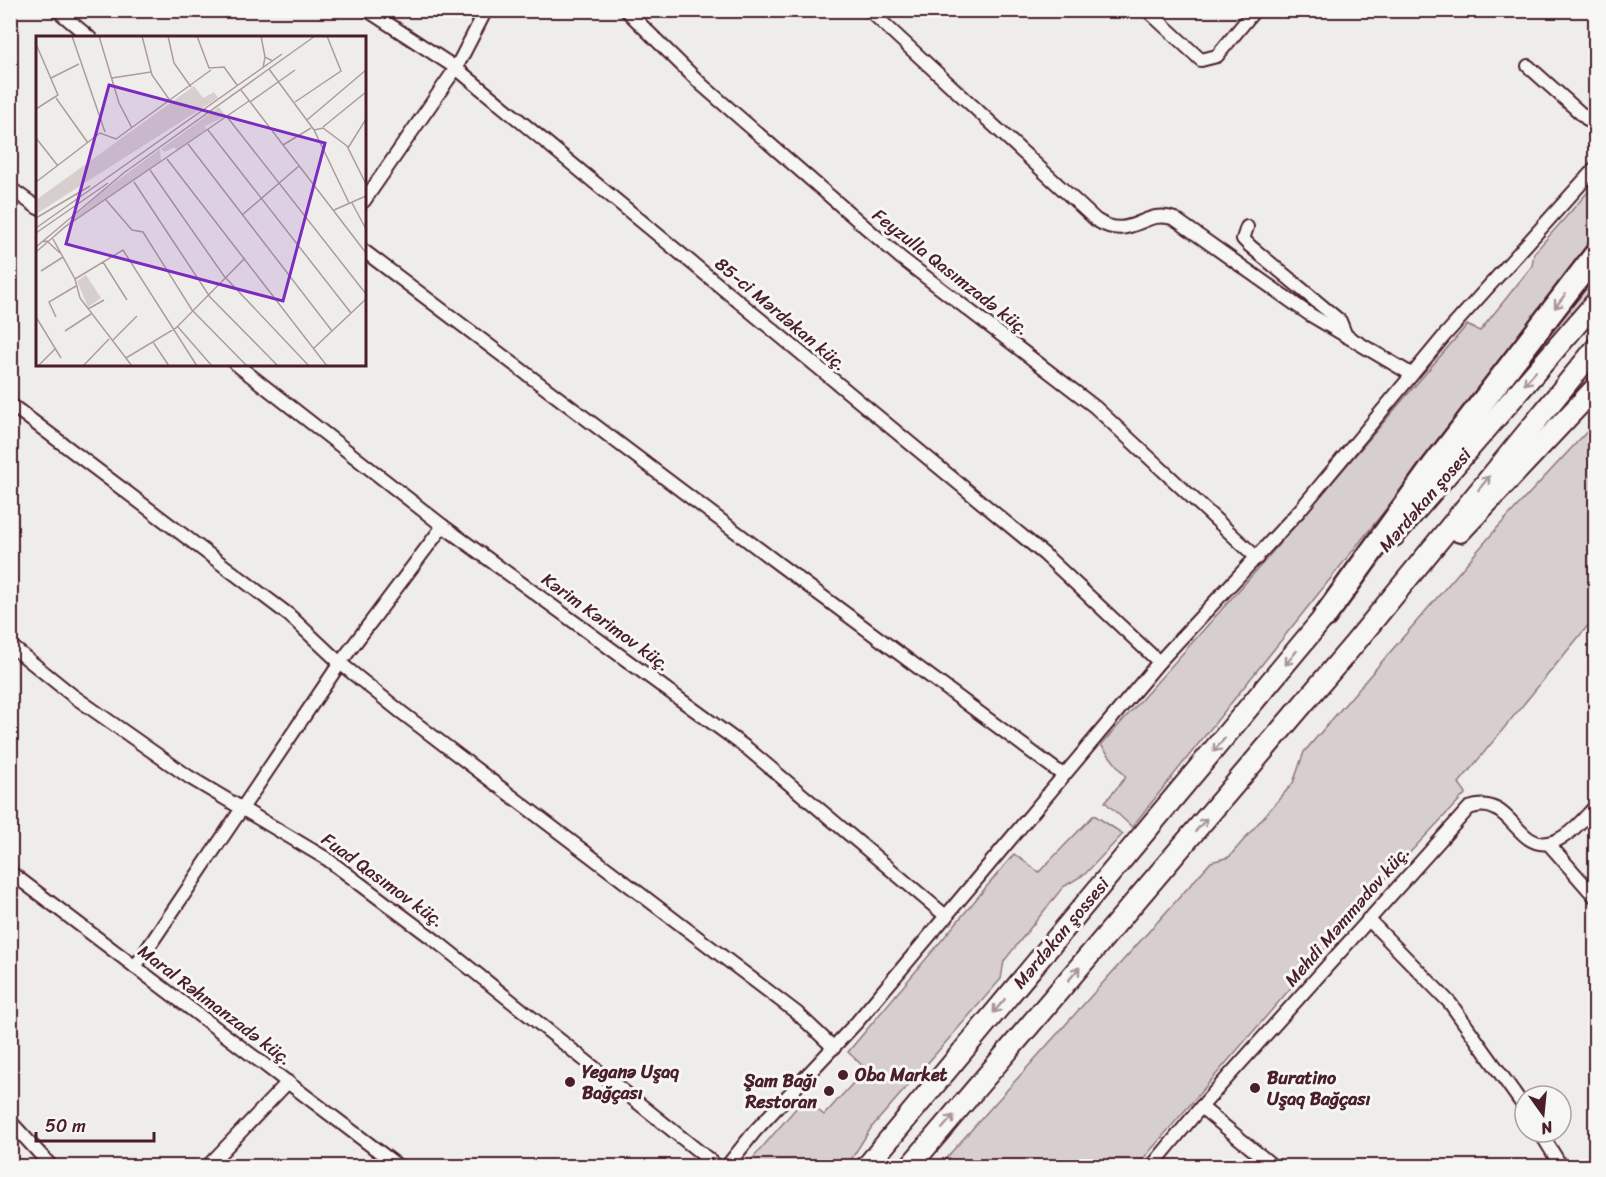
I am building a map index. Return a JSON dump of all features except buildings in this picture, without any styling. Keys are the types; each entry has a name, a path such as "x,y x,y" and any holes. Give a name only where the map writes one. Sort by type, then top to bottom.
{"highway":[{"path":"1325,616 1434,465 1596,254"}],"main road":[{"name":"Mərdəkan şosesi","path":"1257,700 1325,616 1596,302"},
{"name":"Mərdəkan şosesi","path":"1286,724 1596,348"},
{"path":"1355,643 1596,387"},
{"name":"Mərdəkan şossesi","path":"867,1167 1257,700"},
{"name":"Mərdəkan şossesi","path":"910,1167 1286,724"}],"street":[{"path":"57,10 88,36"},
{"name":"85-ci Mərdəkan küç.","path":"367,10 456,68 1044,554 1160,662"},
{"path":"366,198 456,68 486,10"},
{"name":"Feyzulla Qasımzadə küç.","path":"627,10 702,86 901,258 1095,407 1257,558"},
{"path":"869,10 1096,220 1107,227 1119,230 1154,216 1175,219 1309,314 1411,374"},
{"path":"1147,10 1201,60 1217,56 1255,10"},
{"path":"1528,66 1596,127"},
{"path":"727,1167 761,1124 834,1048 947,917 1063,775 1160,662 1299,511 1411,374 1596,167"},
{"path":"10,188 36,207"},
{"path":"1246,227 1243,232 1244,239 1250,246 1340,321 1346,336"},
{"path":"366,253 1063,775"},
{"name":"Kərim Kərimov küç.","path":"239,366 443,526 748,749 947,917"},
{"path":"10,404 289,615 340,663 797,1013 834,1048"},
{"path":"135,968 340,663 443,526"},
{"name":"Fuad Qasımov küç.","path":"10,645 72,695 146,747 327,859 436,941 717,1167"},
{"name":"Mehdi Məmmədov küç.","path":"1152,1167 1201,1107 1469,808 1489,804 1501,811 1530,838 1548,843"},
{"path":"1596,806 1563,836 1548,843 1596,898"},
{"name":"Maral Rəhmanzadə küç.","path":"10,872 398,1167"},
{"path":"1368,919 1450,1003 1513,1091"},
{"path":"208,1167 288,1082"},
{"path":"1201,1107 1273,1167"},
{"path":"10,1121 51,1167"},
{"path":"1547,1144 1561,1167"}],"shaded area":[{"path":"1595,184 1595,234 1564,279 1454,424 1132,827 1105,802 1126,777 1101,745 1263,563 1467,325 1480,331 1532,266 1534,253"},
{"path":"1595,278 1595,290 1524,373 1523,367"},
{"path":"1595,423 1595,617 1459,783 1466,793 1384,880 1137,1166 939,1166 1211,862 1229,857 1293,783 1304,752 1498,527"},
{"path":"1094,815 1123,834 1085,874 1063,887 1004,961 1001,979 871,1128 847,1166 746,1166 804,1099 824,1115 866,1069 848,1052 1014,854 1039,872"}],"place":[{"name":"Oba Market","path":"843,1075"},
{"name":"Yeganə Uşaq Bağçası","path":"570,1082"},
{"name":"Buratino Uşaq Bağçası","path":"1255,1088"},
{"name":"Şam Bağı Restoran","path":"829,1091"}]}
